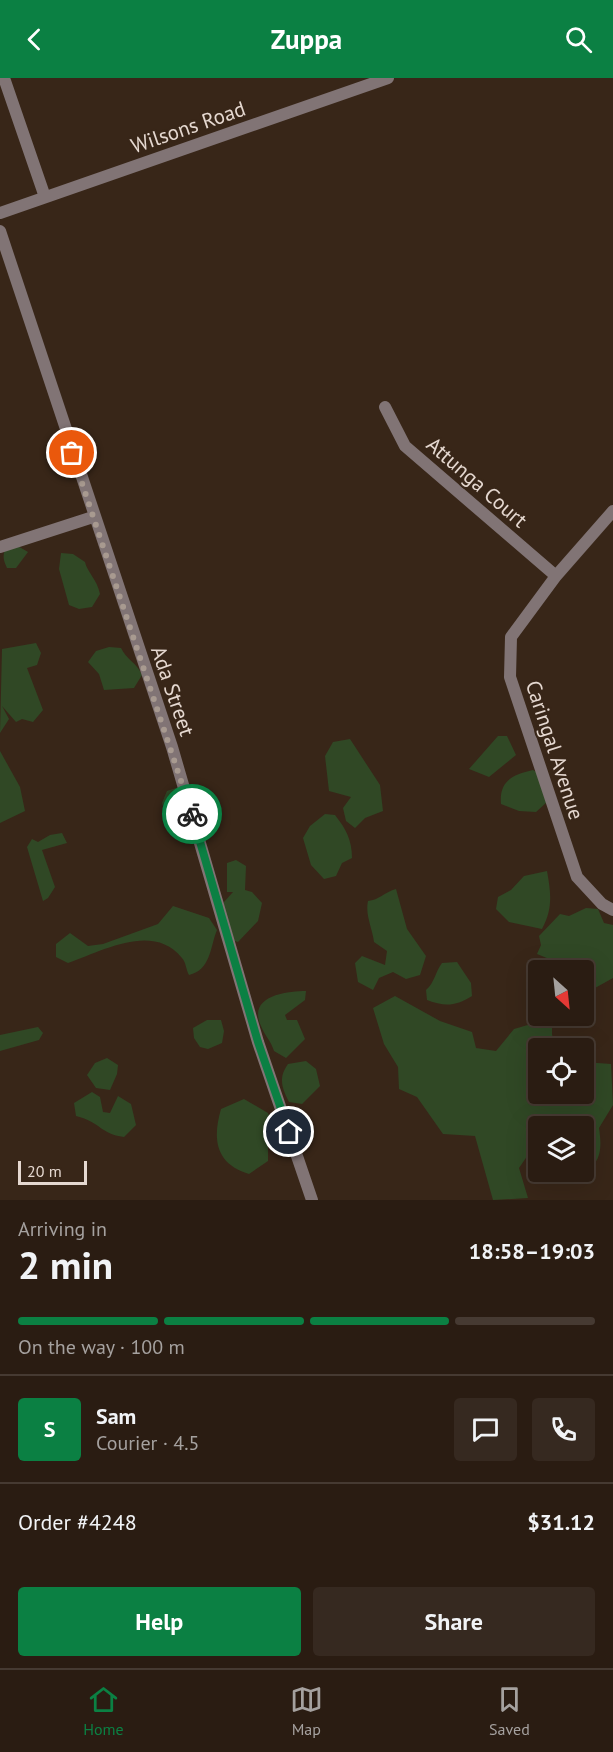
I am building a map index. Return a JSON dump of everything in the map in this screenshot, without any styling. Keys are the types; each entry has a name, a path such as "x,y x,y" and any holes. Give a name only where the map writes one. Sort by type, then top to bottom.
{"street":[{"path":"4,78 45,197"},
{"name":"Wilsons Road","path":"0,213 388,78"},
{"name":"Ada Street","path":"0,231 93,517 172,747 258,1042 312,1200"},
{"name":"Attunga Court","path":"385,407 405,446 556,576"},
{"name":"Caringal Avenue","path":"613,511 556,576 512,637 510,677 576,877 602,904 613,910"},
{"path":"0,547 93,517"}],"green space":[{"path":"7,544 16,545 28,552 16,568 7,568 5,565 4,556"},
{"path":"61,553 73,554 85,562 100,594 92,607 79,609 69,605 59,569"},
{"path":"36,643 41,653 37,665 27,668 43,710 33,722 22,719 16,722 2,706 9,719 0,733 2,649"},
{"path":"109,647 121,648 140,671 142,675 134,688 104,690 99,674 88,662 96,651"},
{"path":"498,736 507,736 516,755 489,777 469,769"},
{"path":"350,739 380,785 383,811 365,818 355,828 346,821 343,808 351,797 329,791 325,756 333,742"},
{"path":"0,751 20,787 25,811 0,823"},
{"path":"533,770 545,777 547,802 536,812 519,811 501,804 502,790 508,780"},
{"path":"179,787 191,810 179,819 166,817 162,803 167,791"},
{"path":"325,814 335,815 342,825 350,840 352,858 342,863 336,876 324,879 311,865 303,838 310,826"},
{"path":"62,833 67,843 42,850 55,887 48,898 43,901 27,847 32,839 38,842 50,835"},
{"path":"236,860 246,866 245,890 252,892 262,903 258,921 238,942 221,937 224,902 233,892 227,892 227,863"},
{"path":"547,871 550,901 546,922 542,929 509,922 496,909 498,897 511,890 524,876"},
{"path":"396,889 407,929 426,956 420,975 406,979 393,972 379,978 373,990 358,982 355,963 362,956 385,965 387,951 374,942 368,916 368,901"},
{"path":"173,906 209,918 217,930 206,963 196,972 189,975 182,958 170,947 157,942 127,942 68,963 56,957 56,944 70,933 88,946 103,944 158,924"},
{"path":"586,908 598,909 604,923 613,925 613,978 594,989 594,960 552,960 537,954 541,945 539,936 560,914 569,916"},
{"path":"457,962 471,983 472,996 461,1002 450,1004 439,1004 427,1000 426,990 442,963"},
{"path":"306,991 305,1000 285,1015 287,1020 297,1020 305,1039 286,1058 274,1051 261,1026 258,1016 259,1008 271,997 279,994"},
{"path":"395,996 440,1021 472,1032 476,1048 496,1051 514,1029 528,1025 552,1026 554,1038 528,1038 528,1104 594,1104 594,1063 611,1064 613,1105 599,1128 600,1148 596,1162 594,1164 594,1116 528,1116 528,1155 519,1168 528,1198 493,1200 475,1136 443,1134 417,1097 399,1089 398,1067 384,1044 373,1008"},
{"path":"207,1020 221,1020 224,1031 222,1043 208,1049 200,1047 194,1038 193,1028"},
{"path":"38,1027 43,1033 39,1040 0,1051 0,1035"},
{"path":"107,1058 118,1065 110,1090 96,1088 87,1075 95,1063"},
{"path":"306,1061 316,1069 320,1086 302,1104 289,1102 282,1083 285,1069 288,1064"},
{"path":"92,1092 100,1097 103,1112 110,1113 118,1096 131,1104 136,1125 124,1137 110,1133 91,1121 76,1116 74,1103"},
{"path":"244,1099 268,1113 275,1128 268,1143 268,1161 249,1174 229,1164 223,1157 217,1141 221,1109"}],"way so far":[{"path":"72,453 172,747 192,814"}],"route":[{"path":"192,814 224,920 235,967 289,1132"}]}
